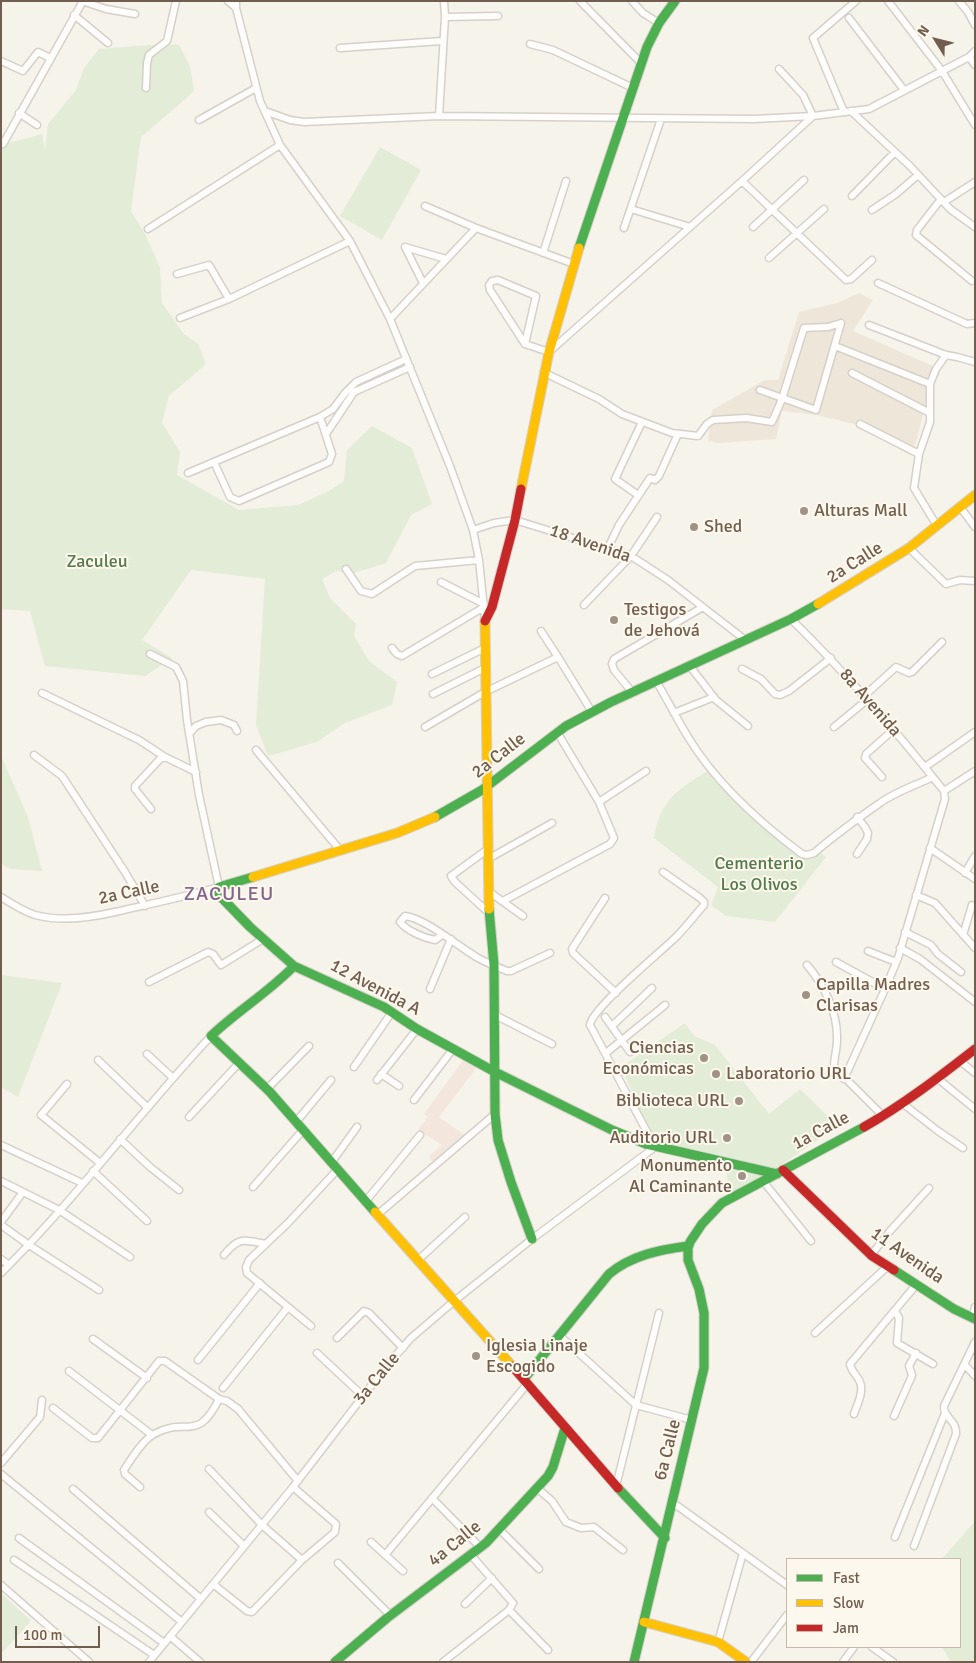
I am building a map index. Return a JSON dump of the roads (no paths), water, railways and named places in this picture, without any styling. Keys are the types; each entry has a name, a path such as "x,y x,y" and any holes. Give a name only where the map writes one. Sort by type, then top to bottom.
{"street":[{"path":"3,144 82,1 106,9 135,14"},
{"path":"146,88 149,55 167,41 176,1"},
{"path":"228,1 236,4 256,88 280,145 350,241 390,319 450,466 473,530 479,560 485,619 488,891 494,965 495,1114 498,1140 532,1239"},
{"path":"439,116 442,41 445,17 444,1"},
{"path":"580,1 641,63"},
{"path":"632,1 643,13 659,23"},
{"path":"485,619 492,607 515,520 549,352 574,264 641,63 659,23 675,1"},
{"path":"844,112 813,38 856,1"},
{"path":"888,1 942,71 975,125"},
{"path":"959,1 975,25"},
{"path":"74,15 108,42"},
{"path":"445,17 498,16"},
{"path":"849,18 904,90"},
{"path":"340,48 442,41"},
{"path":"530,44 553,50 633,88"},
{"path":"265,111 290,120 304,122 439,116 661,119 754,119 813,116 869,109 969,57 975,51"},
{"path":"1,60 23,71 38,52 50,58"},
{"path":"969,57 975,65"},
{"path":"779,69 803,95 813,116"},
{"path":"199,120 256,88"},
{"path":"851,111 895,152 958,216 975,227"},
{"path":"19,113 37,126"},
{"path":"549,352 813,116"},
{"path":"624,228 661,119"},
{"path":"148,229 280,145"},
{"path":"852,196 895,152"},
{"path":"872,210 896,194 918,175"},
{"path":"753,227 804,180"},
{"path":"543,253 566,181"},
{"path":"742,181 846,280 851,279 872,260"},
{"path":"972,281 916,235 917,230 942,200 975,182"},
{"path":"425,206 476,228 574,264"},
{"path":"631,209 690,227"},
{"path":"769,258 824,210"},
{"path":"390,319 476,228"},
{"path":"180,318 229,299 350,241"},
{"path":"423,283 405,247 446,259"},
{"path":"177,274 209,265 229,299"},
{"path":"525,344 536,296 498,280 492,281 489,285 490,290 525,344 549,352"},
{"path":"878,282 967,324 975,324"},
{"path":"545,373 599,399 622,414 678,434 698,436 713,420 746,418 772,422 782,399 804,328 828,327 841,322 816,410 782,399 760,390"},
{"path":"869,325 946,355 975,362"},
{"path":"835,346 930,384"},
{"path":"937,526 914,488 919,454 930,422 930,384 936,369 946,355"},
{"path":"188,473 320,417 334,409 345,393 356,382 406,359"},
{"path":"326,434 354,392 410,367"},
{"path":"852,373 930,412"},
{"path":"214,462 230,497 239,501 329,462 332,454 320,417"},
{"path":"638,495 615,479 642,422"},
{"path":"860,424 919,454"},
{"path":"608,548 619,525 649,479 655,480 659,476 678,434"},
{"name":"2a Calle","path":"1,897 21,909 36,915 66,919 103,916 219,887 397,833 438,815 472,797 557,732 592,712 689,664 791,619 838,593 909,548 975,495"},
{"path":"960,507 975,527"},
{"path":"584,605 631,556 657,517"},
{"name":"18 Avenida","path":"473,530 494,523 515,520 631,556 668,580 744,639"},
{"path":"909,548 946,584 960,580 975,581"},
{"path":"346,569 361,591 372,594 415,566 479,560"},
{"path":"442,582 484,606"},
{"path":"392,648 397,654 402,656 484,606"},
{"path":"632,692 614,670 612,664 614,659 703,608"},
{"name":"8a Avenida","path":"791,619 831,658 944,791"},
{"path":"541,631 592,712"},
{"path":"834,727 866,698 896,666 909,673 912,672 942,642"},
{"path":"432,674 485,648"},
{"name":"12 Avenida A","path":"150,654 176,667 180,674 199,795 219,887 219,895 263,939 294,966 392,1012 417,1029 495,1072 612,1130 655,1147 780,1172"},
{"path":"425,727 485,692 558,657"},
{"path":"742,669 761,679 775,694 780,695 789,691 831,658"},
{"path":"689,664 714,697 748,726"},
{"path":"433,694 485,668"},
{"path":"656,681 688,738 702,757 752,814 802,854 814,853 880,802 933,777"},
{"path":"42,693 139,740 165,757 196,772"},
{"path":"674,713 714,697"},
{"path":"189,734 199,724 221,720 234,725 237,730"},
{"path":"882,776 866,759 866,754 894,730"},
{"path":"503,901 610,844 614,838 600,802 557,732"},
{"path":"925,768 975,732"},
{"path":"256,750 340,850"},
{"path":"34,755 62,776 145,906"},
{"path":"152,809 135,789 135,786 160,759 165,757"},
{"path":"600,802 646,771"},
{"path":"844,1079 896,962 945,799 944,791 975,771"},
{"path":"857,818 866,827 868,833 857,854"},
{"path":"488,859 552,823"},
{"path":"930,848 975,879"},
{"path":"488,849 451,876 461,888 490,914"},
{"path":"965,873 975,856"},
{"path":"655,1147 590,1025 590,1021 616,993 678,936 704,905 700,898 663,872"},
{"path":"488,891 523,916"},
{"path":"916,895 935,903 975,948"},
{"path":"605,898 572,950 616,993"},
{"path":"963,935 972,905"},
{"path":"442,935 435,940 427,939 403,926 400,922 405,916 413,917 451,939 477,958 511,972 550,953"},
{"path":"905,932 931,945 938,954 961,972"},
{"path":"149,982 208,952 213,954 221,965 263,939"},
{"path":"430,989 451,939"},
{"path":"900,948 920,959 975,1002"},
{"path":"868,951 896,962"},
{"path":"836,962 885,989"},
{"path":"807,965 825,990 831,1004 837,1040 834,1067 883,1116"},
{"path":"1,1273 29,1245 172,1078 225,1021 282,979 294,966"},
{"path":"612,1026 652,988"},
{"path":"606,1053 665,1005"},
{"path":"354,1067 392,1012"},
{"path":"495,1015 552,1044"},
{"path":"605,1017 630,1052"},
{"path":"399,1086 379,1077 417,1029"},
{"path":"211,1036 267,1089 453,1302 526,1381 616,1486 665,1538"},
{"path":"267,1089 309,1046"},
{"path":"414,1100 453,1049"},
{"name":"1a Calle","path":"688,1246 695,1233 722,1203 883,1116 975,1049"},
{"path":"147,1054 172,1078"},
{"path":"98,1060 147,1107"},
{"path":"960,1060 975,1073"},
{"path":"189,1117 239,1063"},
{"path":"937,1078 975,1109"},
{"path":"296,1122 331,1080"},
{"path":"67,1084 40,1115 100,1162"},
{"path":"902,1103 963,1148"},
{"path":"377,1215 495,1114"},
{"path":"311,1326 247,1272 246,1267 249,1260 288,1223 334,1166 357,1127"},
{"path":"253,1187 303,1130"},
{"path":"365,1202 420,1135"},
{"path":"120,1139 150,1167 179,1190"},
{"path":"1,1145 82,1183"},
{"name":"3a Calle","path":"149,1662 293,1488 363,1396 411,1338 532,1239 655,1147"},
{"path":"93,1171 147,1221"},
{"name":"11 Avenida","path":"780,1172 871,1255 954,1309 973,1318"},
{"path":"763,1181 811,1241"},
{"path":"1,1182 60,1210 130,1257"},
{"path":"871,1255 929,1188"},
{"path":"23,1192 1,1224 29,1245 99,1290"},
{"path":"417,1261 465,1218"},
{"path":"224,1255 233,1244 246,1240 266,1244"},
{"path":"386,1555 526,1381 559,1335 616,1267 624,1262 651,1253 688,1246"},
{"name":"6a Calle","path":"634,1662 704,1368 705,1337 701,1294 687,1258 688,1246"},
{"path":"1,1259 9,1265"},
{"path":"815,1333 888,1266"},
{"path":"198,1360 260,1283"},
{"path":"854,1414 861,1390 860,1382 850,1364 916,1284"},
{"path":"223,1388 288,1307"},
{"path":"973,1318 975,1307"},
{"path":"337,1338 364,1311 369,1313 403,1348"},
{"path":"895,1311 899,1318 897,1343 933,1364"},
{"path":"616,1486 659,1312"},
{"path":"559,1335 636,1405 692,1420"},
{"path":"93,1339 147,1378"},
{"path":"895,1537 945,1413 944,1406 975,1342"},
{"path":"317,1353 363,1396"},
{"path":"894,1416 911,1378 909,1366 916,1353"},
{"path":"53,1408 95,1438 98,1438 159,1361 165,1361 219,1399 227,1401 238,1409 298,1481"},
{"path":"965,1365 975,1376"},
{"path":"69,1371 152,1435"},
{"path":"140,1487 125,1474 124,1470 152,1435 168,1428 195,1426 203,1423 219,1399"},
{"path":"1,1463 40,1417 42,1400"},
{"path":"914,1546 956,1434 953,1422 945,1413"},
{"name":"4a Calle","path":"338,1661 390,1615 480,1547 498,1529 548,1476 553,1467 565,1428"},
{"path":"209,1469 262,1525 302,1560"},
{"path":"1,1474 182,1622"},
{"path":"213,1584 247,1611 252,1612 302,1560 335,1532 336,1524 293,1488"},
{"path":"537,1488 552,1501 566,1522 581,1528 594,1527 623,1550"},
{"path":"74,1489 201,1599"},
{"path":"432,1498 480,1547"},
{"path":"672,1502 786,1584"},
{"path":"209,1512 244,1546"},
{"path":"498,1529 539,1569"},
{"path":"18,1538 164,1643"},
{"path":"371,1542 403,1571"},
{"path":"718,1642 743,1553"},
{"path":"443,1662 512,1606 512,1601 470,1554"},
{"path":"14,1560 154,1655"},
{"path":"338,1563 390,1615"},
{"path":"465,1604 492,1578"},
{"path":"1,1585 89,1662"},
{"path":"509,1610 548,1650"},
{"path":"751,1662 786,1616"},
{"path":"644,1622 718,1642 746,1662"},
{"path":"170,1636 200,1662"},
{"path":"843,1662 853,1648"},
{"path":"873,1648 889,1660"}],"place":[{"name":"Alturas Mall","path":"804,511"},
{"name":"Shed","path":"694,527"},
{"name":"Testigos de Jehová","path":"614,620"},
{"name":"Capilla Madres Clarisas","path":"806,995"},
{"name":"Ciencias Económicas","path":"704,1058"},
{"name":"Laboratorio URL","path":"716,1074"},
{"name":"Biblioteca URL","path":"739,1101"},
{"name":"Auditorio URL","path":"727,1138"},
{"name":"Monumento Al Caminante","path":"742,1176"},
{"name":"Iglesia Linaje Escogido","path":"476,1356"}],"district":[{"name":"ZACULEU","path":"229,895"}],"park label":[{"name":"Zaculeu","path":"97,562"},
{"name":"Cementerio Los Olivos","path":"759,874"}]}
